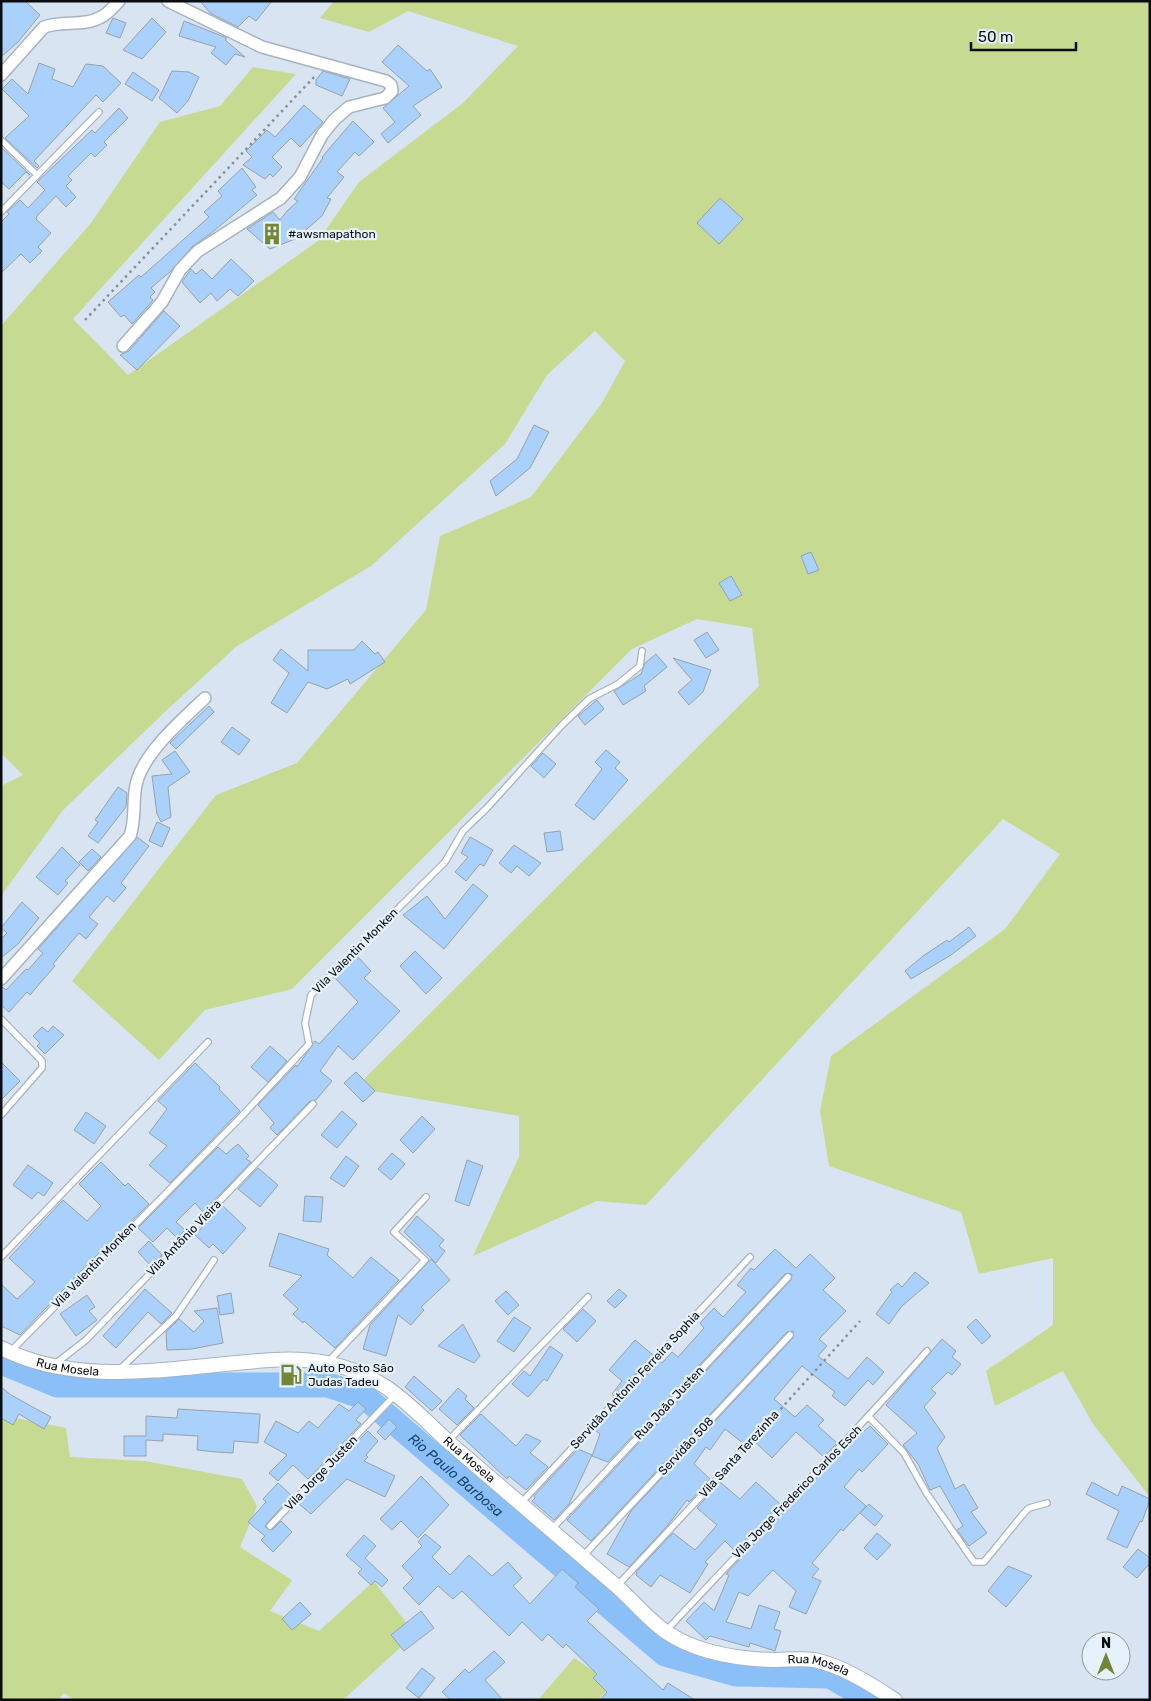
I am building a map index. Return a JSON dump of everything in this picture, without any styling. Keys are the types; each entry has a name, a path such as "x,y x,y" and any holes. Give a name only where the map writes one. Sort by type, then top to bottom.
{"street":[{"path":"1,74 44,28 54,23 91,21 102,17 119,1"},
{"path":"123,346 162,302 180,270 198,251 281,198 300,177 322,135 334,120 349,107 385,98 392,91 391,85 386,81 262,47 168,1"},
{"path":"1,979 130,836 134,825 137,779 151,755 177,725 205,698"},
{"name":"Rua Mosela","path":"5,1350 51,1367 82,1371 117,1372 274,1360 327,1363 371,1378 397,1393 448,1441 616,1586 665,1631 688,1644 724,1655 754,1659 814,1660 855,1676 895,1700"}],"lane":[{"path":"1,212 36,174 99,112"},
{"path":"1,140 36,174"},
{"name":"Vila Valentin Monken","path":"5,1350 240,1118 309,1044 305,1023 310,995 445,862 463,831 487,808 561,726 589,699 618,684 640,666 642,651"},
{"path":"1,1019 42,1061 42,1068 1,1115"},
{"path":"1,1257 208,1042"},
{"name":"Vila Antônio Vieira","path":"51,1367 86,1340 313,1104"},
{"path":"327,1363 426,1260 394,1232 426,1197"},
{"name":"Servidão Antonio Ferreira Sophia","path":"520,1504 750,1257"},
{"path":"117,1372 176,1316 214,1260"},
{"name":"Rua João Justen","path":"550,1530 788,1276"},
{"path":"448,1441 588,1297"},
{"name":"Servidão 508","path":"582,1557 790,1335"},
{"name":"Vila Jorge Frederico Carlos Esch","path":"665,1631 869,1417 927,1351"},
{"name":"Vila Jorge Justen","path":"270,1526 397,1393"},
{"path":"869,1417 904,1453 927,1494 974,1562 984,1562 1030,1508 1047,1503"},
{"name":"Vila Santa Terezinha","path":"616,1586 718,1478"}],"path":[{"path":"85,320 326,64"},
{"name":"Vila Santa Terezinha","path":"718,1478 860,1321"}],"green space":[{"path":"334,1 1150,1 1150,1497 1093,1424 1063,1371 995,1406 986,1371 1053,1325 1053,1258 979,1274 961,1212 829,1166 820,1111 831,1056 1005,929 1060,854 1003,819 646,1205 597,1201 473,1256 519,1157 519,1116 355,1088 759,686 752,628 697,619 632,649 292,989 205,1010 159,1060 72,981 216,795 297,763 426,610 440,536 531,497 602,403 625,361 595,331 547,375 505,444 371,566 237,646 169,708 63,810 1,896 1,786 23,775 1,753 1,326 91,223 160,122 220,106 253,67 296,74 73,319 128,375 318,241 359,182 463,103 518,46 408,11 369,32 320,18"},
{"path":"1,1415 66,1428 70,1457 145,1461 242,1479 257,1506 240,1547 292,1580 270,1611 319,1631 374,1581 415,1634 343,1700 74,1700 64,1693 58,1700 1,1700"},
{"path":"574,1658 613,1684 598,1700 538,1700"}],"building":[{"path":"1,1 25,1 40,15 18,42 1,57"},
{"path":"200,1 272,1 256,21 249,16 238,27 210,13"},
{"path":"113,18 126,23 120,38 106,33"},
{"path":"152,18 166,32 142,59 123,50"},
{"path":"184,21 227,38 225,40 245,57 235,54 226,65 211,53 216,47 179,36"},
{"path":"398,45 427,71 430,69 442,87 413,106 421,115 388,143 381,134 395,122 383,108 409,86 382,62"},
{"path":"39,63 55,69 52,79 73,87 86,64 103,66 121,83 103,102 96,95 34,161 39,166 37,168 5,138 29,116 2,89 12,79 28,94"},
{"path":"172,71 189,72 199,77 188,101 177,113 159,98"},
{"path":"323,71 350,79 342,96 316,85 316,80"},
{"path":"133,72 159,90 152,101 125,84"},
{"path":"304,105 323,122 300,147 291,138 272,157 282,167 273,177 270,174 265,179 243,165 252,157 246,151 267,130 275,137"},
{"path":"119,108 128,118 104,142 107,145 95,157 91,153 68,176 72,180 66,186 76,197 66,207 56,196 37,216 36,219 51,233 38,247 42,251 30,263 21,254 1,273 1,222 9,214 7,212 20,200 28,208 45,190 37,182 92,130 95,133"},
{"path":"353,121 374,142 359,156 355,152 337,172 344,177 327,198 331,199 322,216 295,239 270,249 247,229 273,212 280,220 298,201 294,199 322,157"},
{"path":"1,147 30,175 26,172 9,189 1,182"},
{"path":"242,168 256,187 252,190 257,195 193,246 171,271 151,288 155,292 150,297 153,300 132,324 124,315 121,317 108,302 139,275 141,277 209,217 204,212 222,196 218,191"},
{"path":"720,198 743,219 719,244 697,223"},
{"path":"231,259 254,281 238,296 230,289 217,301 211,293 200,303 182,282 191,269 196,274 202,269 212,279"},
{"path":"164,311 180,326 137,370 120,355 129,351"},
{"path":"534,425 549,432 530,468 496,496 490,481 517,459"},
{"path":"811,552 819,570 808,574 801,556"},
{"path":"731,576 742,595 730,601 719,583"},
{"path":"707,632 719,650 706,658 694,640"},
{"path":"362,641 375,654 378,652 385,662 350,684 348,679 327,689 308,682 287,713 271,703 289,673 273,660 281,649 308,671 308,650 354,650"},
{"path":"656,654 667,667 644,686 646,691 623,705 614,691 641,674 645,663"},
{"path":"673,658 711,670 703,692 689,705 678,692 692,680"},
{"path":"597,700 604,709 585,725 578,716"},
{"path":"209,706 214,712 176,749 170,743"},
{"path":"232,727 250,740 239,755 221,742"},
{"path":"606,750 620,762 615,768 628,780 594,820 575,805 602,769 595,762"},
{"path":"175,751 190,772 168,787 171,817 161,822 157,814 152,776 172,774 162,760"},
{"path":"543,753 556,764 544,778 531,766"},
{"path":"118,787 127,793 126,807 98,843 88,836 98,822 95,820"},
{"path":"157,822 170,828 162,847 149,841"},
{"path":"560,831 563,850 547,852 544,833"},
{"path":"137,837 149,846 121,883 126,888 114,902 107,896 89,917 98,924 86,939 79,933 53,964 55,966 30,995 27,992 9,1012 1,1005 1,986 6,990 26,969 28,970 43,953 38,949"},
{"path":"470,837 493,850 484,866 480,864 466,881 455,872 468,857 461,853"},
{"path":"514,845 541,863 529,876 517,866 511,873 499,863"},
{"path":"62,847 80,865 65,881 68,883 58,895 36,877"},
{"path":"92,849 101,857 88,871 79,862"},
{"path":"473,884 488,896 444,949 403,915 427,896 445,919"},
{"path":"22,902 39,918 18,944 1,958 1,939 7,933 1,928"},
{"path":"969,927 976,936 951,955 911,979 905,971 923,956 947,940 949,942"},
{"path":"415,951 442,978 426,994 400,966"},
{"path":"357,956 371,971 364,978 400,1011 353,1060 338,1046 320,1071 332,1081 316,1100 310,1101 277,1135 270,1128 274,1123 258,1105 296,1065 297,1067 315,1041 319,1044 358,1002 335,978"},
{"path":"53,1026 64,1035 45,1054 37,1046 40,1043 33,1036 42,1027 48,1032"},
{"path":"270,1046 287,1061 268,1082 251,1067"},
{"path":"1,1062 20,1081 1,1100"},
{"path":"195,1063 220,1087 219,1089 240,1111 170,1183 149,1165 167,1146 149,1133 167,1109 158,1101"},
{"path":"356,1072 375,1091 363,1102 344,1083"},
{"path":"342,1111 357,1124 337,1148 321,1135"},
{"path":"86,1112 106,1126 94,1144 74,1130"},
{"path":"422,1116 435,1129 413,1153 400,1140"},
{"path":"238,1144 249,1156 246,1159 251,1162 203,1212 195,1203 176,1222 185,1230 177,1238 167,1228 153,1242 138,1228 218,1147 226,1154"},
{"path":"392,1153 405,1164 391,1180 378,1169"},
{"path":"346,1156 359,1166 344,1187 330,1178"},
{"path":"467,1160 483,1166 469,1206 455,1201"},
{"path":"101,1162 125,1186 128,1183 149,1204 20,1335 1,1326 1,1284 17,1299 35,1282 9,1258 63,1200 87,1221 101,1206 79,1184"},
{"path":"28,1165 53,1183 44,1196 38,1192 32,1199 13,1185"},
{"path":"258,1168 278,1185 260,1207 238,1189"},
{"path":"305,1196 323,1197 321,1222 303,1221"},
{"path":"222,1205 246,1228 223,1254 213,1244 209,1248 195,1235"},
{"path":"417,1216 444,1240 439,1246 445,1251 436,1263 404,1232"},
{"path":"279,1233 329,1249 327,1255 353,1278 371,1257 399,1280 335,1348 293,1314 298,1309 283,1295 302,1276 269,1266"},
{"path":"149,1241 162,1255 151,1266 138,1252"},
{"path":"775,1249 796,1268 810,1254 835,1278 823,1290 846,1311 819,1339 827,1346 818,1356 848,1379 867,1357 884,1372 873,1385 868,1380 845,1406 832,1396 835,1392 802,1366 774,1399 795,1417 807,1405 824,1420 818,1426 837,1443 824,1457 796,1432 772,1458 750,1437 744,1444 725,1429 710,1450 706,1447 694,1464 710,1479 689,1502 687,1500 668,1525 629,1567 607,1554 631,1511 793,1338 793,1331 787,1332 591,1541 567,1520 791,1280 792,1274 785,1274 608,1462 592,1456 600,1434 595,1430 660,1361 662,1363 672,1352 678,1357 704,1328 700,1323 714,1308 723,1317 746,1292 737,1285 751,1268 754,1270"},
{"path":"431,1259 450,1280 421,1307 424,1310 411,1325 398,1315 386,1356 363,1349 370,1325"},
{"path":"915,1272 929,1283 902,1306 889,1324 876,1314 892,1292 890,1290 898,1283 902,1287"},
{"path":"145,1289 172,1313 161,1324 148,1312 116,1348 103,1336"},
{"path":"619,1289 627,1296 615,1308 607,1301"},
{"path":"506,1291 519,1305 508,1315 495,1301"},
{"path":"231,1293 234,1313 220,1315 217,1296"},
{"path":"87,1295 95,1307 89,1311 97,1320 76,1336 60,1314"},
{"path":"217,1308 223,1343 192,1349 167,1350 166,1332 179,1319 194,1332 204,1321 194,1311"},
{"path":"583,1309 596,1321 577,1342 563,1329"},
{"path":"514,1317 531,1328 514,1352 497,1341"},
{"path":"976,1319 991,1336 982,1344 967,1327"},
{"path":"463,1324 480,1356 474,1363 438,1346"},
{"path":"942,1339 956,1351 952,1357 961,1364 952,1375 948,1372 931,1389 936,1393 924,1407 945,1437 937,1448 955,1489 964,1484 978,1508 971,1512 987,1533 969,1546 957,1530 963,1526 940,1486 930,1490 918,1464 903,1445 917,1433 886,1405"},
{"path":"635,1340 653,1355 614,1396 612,1394 622,1381 609,1370"},
{"path":"550,1346 563,1355 547,1381 544,1379 528,1397 512,1384 524,1371 530,1376"},
{"path":"414,1376 442,1401 432,1411 405,1387"},
{"path":"1,1387 11,1395 51,1417 44,1429 19,1414 13,1425 1,1418"},
{"path":"458,1388 467,1396 465,1399 474,1408 457,1425 439,1409"},
{"path":"358,1402 366,1409 356,1420 361,1424 308,1479 293,1465 278,1481 269,1473 287,1455 264,1442 276,1421 298,1433 309,1421 318,1428 339,1404 349,1411"},
{"path":"178,1409 260,1414 258,1443 234,1441 233,1453 216,1452 197,1450 198,1436 163,1434 163,1441 146,1440 146,1456 124,1456 124,1436 146,1436 146,1416 177,1418"},
{"path":"481,1414 516,1446 526,1434 541,1441 530,1453 548,1467 526,1490 509,1476 507,1479 460,1435"},
{"path":"389,1419 397,1427 385,1440 377,1432"},
{"path":"870,1426 888,1444 862,1472 859,1469 844,1487 866,1506 843,1531 841,1529 812,1563 819,1569 812,1577 821,1581 806,1614 789,1607 796,1591 773,1570 748,1596 739,1592 726,1622 751,1629 759,1605 780,1612 774,1629 781,1631 775,1651 750,1643 749,1647 710,1636 706,1640 686,1621 704,1602 714,1611 729,1575 726,1574 844,1449"},
{"path":"368,1431 378,1441 366,1455 368,1457 364,1461 395,1476 385,1497 347,1479 311,1514 298,1503"},
{"path":"578,1449 592,1455 569,1504 554,1520 532,1501 535,1498 534,1496"},
{"path":"421,1476 449,1505 418,1538 401,1521 392,1530 380,1519"},
{"path":"720,1482 740,1499 756,1482 780,1504 735,1551 725,1541 705,1562 708,1564 690,1593 660,1575 651,1587 636,1575 637,1571 673,1533 695,1550 717,1525 697,1508"},
{"path":"1092,1482 1118,1496 1122,1486 1150,1499 1142,1522 1140,1521 1127,1548 1107,1539 1119,1511 1086,1494"},
{"path":"278,1483 292,1496 265,1527 272,1530 281,1521 292,1532 273,1552 261,1540 265,1536 248,1522 266,1502 263,1499"},
{"path":"869,1504 883,1516 875,1526 860,1513"},
{"path":"877,1533 891,1545 877,1560 864,1548"},
{"path":"425,1534 441,1547 432,1557 450,1575 469,1555 492,1576 508,1562 522,1578 513,1586 530,1604 562,1569 578,1583 575,1587 599,1609 587,1621 663,1690 668,1683 695,1700 600,1700 607,1692 593,1678 597,1674 566,1644 563,1648 548,1634 542,1641 522,1622 509,1636 462,1591 453,1599 438,1586 419,1605 403,1588 413,1578 402,1566 422,1546 418,1542"},
{"path":"364,1535 376,1546 365,1558 388,1580 382,1587 375,1581 371,1585 358,1573 362,1569 346,1555"},
{"path":"1138,1549 1150,1558 1150,1563 1137,1578 1123,1567"},
{"path":"1008,1566 1032,1576 1006,1607 988,1591"},
{"path":"300,1602 311,1614 292,1630 282,1619"},
{"path":"421,1611 434,1628 404,1651 391,1635"},
{"path":"494,1651 505,1662 485,1680 503,1700 451,1700 442,1692 465,1669 469,1673"},
{"path":"422,1668 435,1678 419,1698 406,1688"}],"waterway":[{"name":"Rio Paulo Barbosa","path":"1,1362 57,1385 328,1385 366,1398 665,1654 736,1674 830,1676 871,1700"}],"place":[{"name":"#awsmapathon","path":"272,234"},
{"name":"Auto Posto São Judas Tadeu","path":"291,1375"}]}
